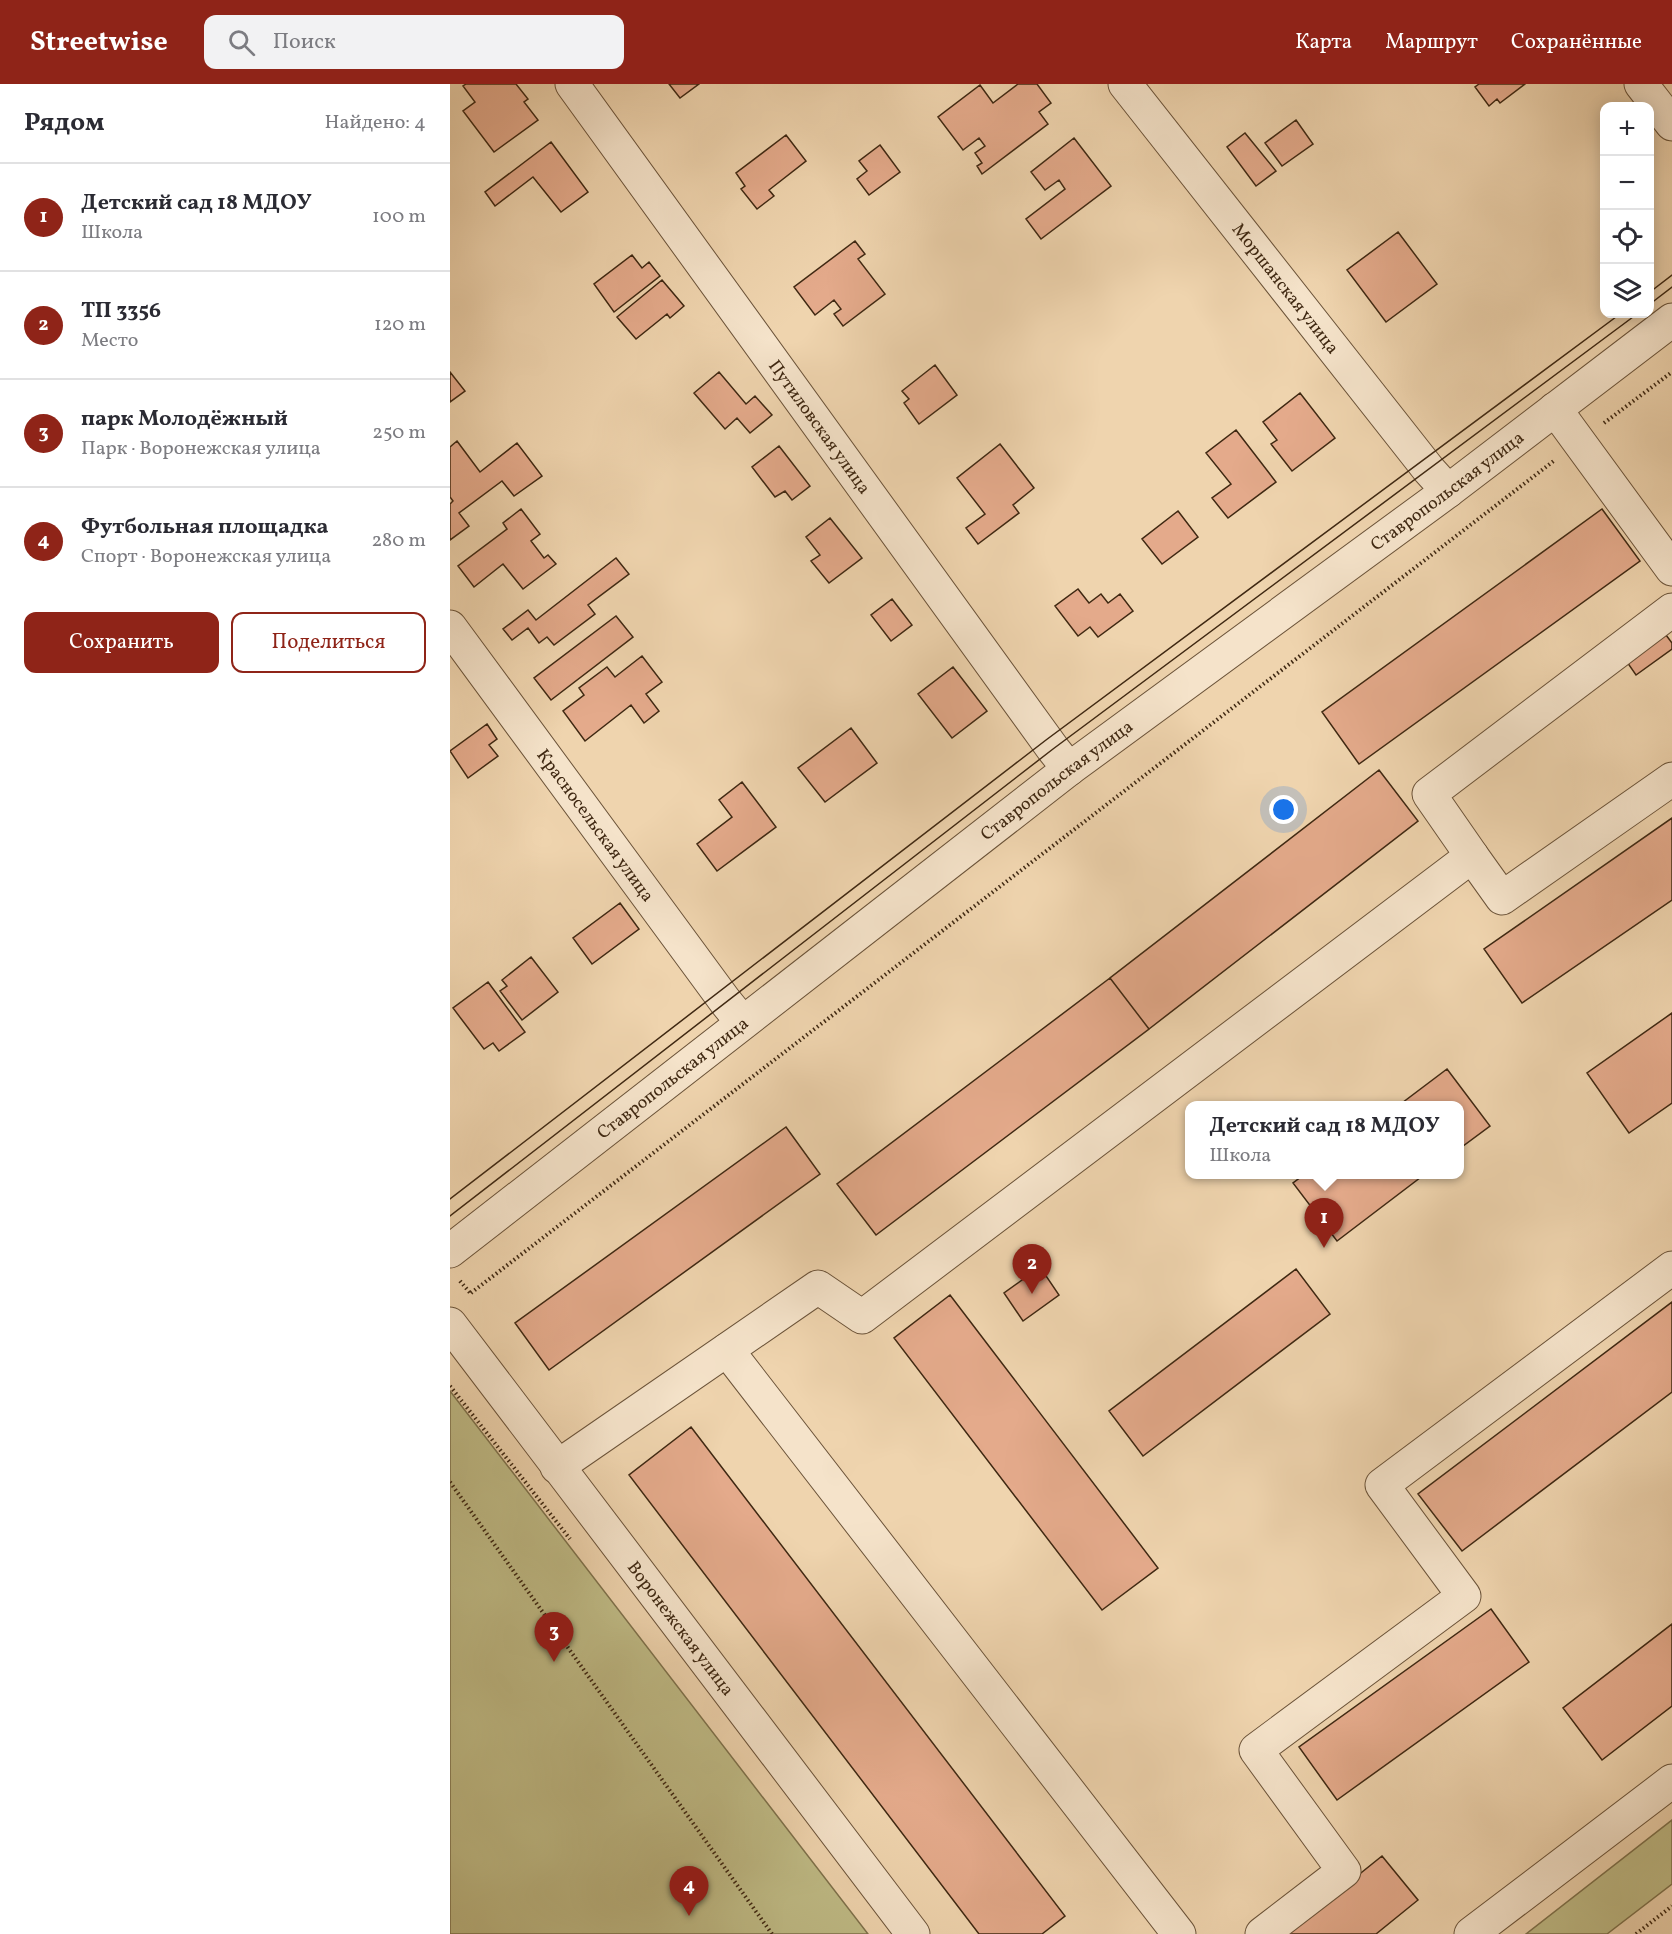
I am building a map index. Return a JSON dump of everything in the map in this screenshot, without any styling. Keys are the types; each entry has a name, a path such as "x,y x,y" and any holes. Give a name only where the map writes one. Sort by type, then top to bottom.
{"street":[{"name":"Путиловская улица","path":"572,84 1069,769"},
{"name":"Моршанская улица","path":"1125,84 1429,470 1448,491"},
{"path":"1641,84 1672,124"},
{"name":"Ставропольская улица","path":"453,1264 742,1022 1069,769 1448,491 1672,320"},
{"path":"1555,409 1672,568"},
{"path":"1672,609 1429,794 1503,898 1672,779"},
{"name":"Красносельская улица","path":"450,627 742,1022"},
{"path":"557,1467 818,1287 862,1317 1472,856"},
{"path":"1263,1934 1344,1871 1256,1750 1464,1596 1382,1485 1672,1268"},
{"name":"Воронежская улица","path":"457,1312 557,1467 913,1934"},
{"path":"727,1350 1179,1934"},
{"path":"1472,1934 1672,1781"}],"path":[{"path":"457,1312 471,1293 1672,372"},
{"path":"453,1264 471,1293"},
{"path":"450,1482 772,1934"},
{"path":"1636,1934 1672,1906"}],"shaded area":[{"path":"450,1391 868,1934 450,1934"},
{"path":"1672,1820 1672,1884 1607,1934 1526,1934"}],"building":[{"path":"466,84 516,84 528,99 524,102 538,120 494,152 463,111 475,102 463,86"},
{"path":"669,84 699,84 680,98"},
{"path":"1018,84 1037,84 1051,103 1039,112 1048,124 982,174 977,166 982,163 975,153 985,146 979,138 963,150 938,117 980,85 993,103"},
{"path":"1479,84 1525,84 1500,103 1497,99 1489,106 1475,87"},
{"path":"1296,120 1313,144 1282,166 1265,143"},
{"path":"1245,133 1276,171 1256,186 1227,147"},
{"path":"786,135 806,161 769,190 774,196 757,209 741,189 745,186 736,173"},
{"path":"1074,138 1111,186 1041,239 1026,219 1065,189 1059,180 1045,190 1031,172"},
{"path":"551,142 588,192 561,212 533,177 495,206 485,192"},
{"path":"880,145 900,172 869,195 857,179 867,171 859,161"},
{"path":"1398,232 1437,284 1386,322 1347,270"},
{"path":"855,241 865,254 858,259 885,294 843,326 834,314 841,309 834,300 815,315 794,287"},
{"path":"632,255 642,268 649,262 660,276 614,312 594,284"},
{"path":"662,280 684,306 670,318 667,314 636,339 617,317"},
{"path":"935,365 957,395 919,424 904,403 909,399 902,391"},
{"path":"450,372 465,391 450,402"},
{"path":"719,372 746,404 755,396 772,415 750,433 737,418 725,429 694,393"},
{"path":"1300,393 1335,438 1292,471 1271,444 1277,440 1263,422"},
{"path":"1236,430 1276,482 1228,518 1212,498 1231,484 1206,453"},
{"path":"457,441 480,472 517,443 542,476 514,496 502,481 459,513 469,526 450,540 450,504 453,501 450,497 450,447"},
{"path":"1000,444 1034,488 1013,505 1019,513 978,544 966,528 985,514 957,478"},
{"path":"779,446 810,486 792,500 785,491 775,497 752,467"},
{"path":"521,509 540,534 531,541 544,558 548,555 556,564 523,589 503,564 474,587 458,566 507,529 503,523"},
{"path":"1602,509 1640,561 1359,764 1322,712"},
{"path":"1178,511 1198,537 1162,564 1142,539"},
{"path":"830,518 862,558 829,583 811,561 820,555 806,537"},
{"path":"616,558 629,574 588,605 595,614 554,645 547,637 539,643 528,628 512,640 503,629 528,610 536,620"},
{"path":"1078,589 1089,603 1101,594 1108,603 1120,594 1133,611 1098,637 1090,627 1078,636 1055,606"},
{"path":"892,599 912,625 891,641 871,615"},
{"path":"616,616 633,637 551,700 534,678"},
{"path":"1666,635 1672,643 1672,649 1636,675 1627,662"},
{"path":"642,656 662,682 646,694 659,711 644,723 631,705 585,741 563,711 584,695 579,688 607,667 615,677"},
{"path":"953,667 987,711 952,738 918,694"},
{"path":"487,724 497,739 489,745 498,756 468,778 450,751"},
{"path":"851,728 877,763 825,802 798,768"},
{"path":"1379,770 1418,821 1149,1029 1110,978"},
{"path":"742,782 776,827 717,871 697,844 732,817 719,800"},
{"path":"1672,818 1672,900 1522,1003 1484,949"},
{"path":"620,903 639,929 592,964 573,938"},
{"path":"531,957 558,992 522,1020 500,991 507,986 502,980"},
{"path":"1110,978 1149,1029 876,1235 837,1184"},
{"path":"488,982 525,1032 499,1051 493,1043 484,1049 453,1008"},
{"path":"1672,1013 1672,1103 1629,1133 1587,1073"},
{"path":"1447,1069 1490,1126 1464,1145 1464,1101 1405,1101"},
{"path":"786,1127 820,1174 549,1370 515,1323"},
{"path":"1298,1179 1418,1179 1337,1241 1293,1183"},
{"path":"1040,1267 1059,1295 1023,1321 1004,1293"},
{"path":"1296,1269 1330,1314 1143,1456 1109,1411"},
{"path":"950,1295 1158,1568 1102,1610 894,1338"},
{"path":"1672,1302 1672,1392 1462,1551 1418,1494"},
{"path":"691,1427 1065,1916 1042,1934 979,1934 629,1475"},
{"path":"1491,1609 1529,1662 1337,1800 1299,1747"},
{"path":"1672,1624 1672,1706 1602,1760 1563,1708"},
{"path":"1382,1856 1418,1900 1376,1934 1285,1934"}],"tram line":[{"path":"1654,289 1672,275"},
{"path":"1654,301 1672,287"},
{"path":"450,1199 1046,740 1615,318"},
{"path":"450,1216 1053,749 1632,318"}],"place":[{"name":"Детский сад 18 МДОУ","path":"1324,1248"},
{"name":"ТП 3356","path":"1032,1294"},
{"name":"парк Молодёжный","path":"554,1662"},
{"name":"Футбольная площадка","path":"689,1916"}]}
